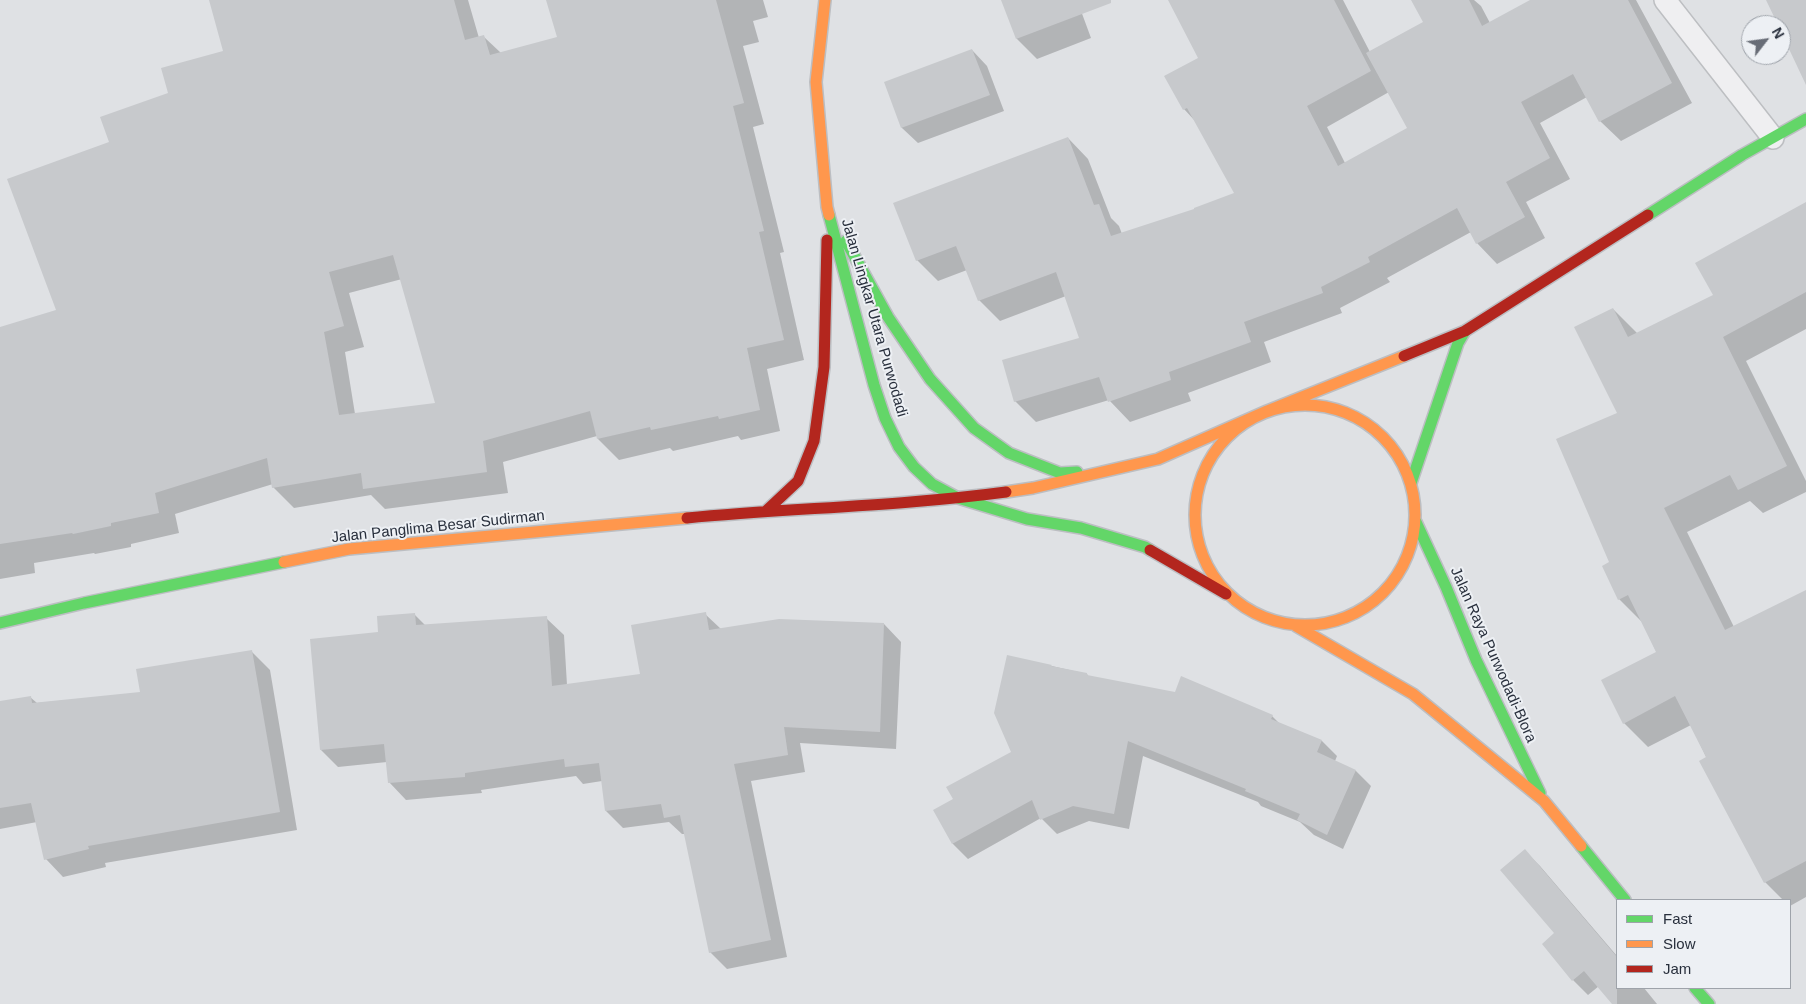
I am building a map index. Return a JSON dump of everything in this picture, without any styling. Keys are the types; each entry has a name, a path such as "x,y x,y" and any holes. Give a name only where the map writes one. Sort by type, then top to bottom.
{"main road":[{"name":"Jalan Lingkar Utara Purwodadi","path":"825,0 816,82 827,207 874,385 885,418 899,448 914,467 932,484 958,498"},
{"path":"1099,472 1158,459 1267,411 1465,330 1742,156 1806,119"},
{"name":"Jalan Lingkar Utara Purwodadi","path":"827,207 888,317 930,379 974,428 1009,453 1060,473 1099,472"},
{"path":"766,511 798,480 814,441 824,368 827,207"},
{"path":"1411,483 1458,342 1465,330"},
{"path":"958,498 1027,520 1081,528 1145,547 1226,594 1247,609 1270,620 1296,626 1331,624 1364,610 1390,587 1408,556 1416,522 1415,502 1411,483 1396,451 1370,425 1338,409 1302,404 1267,411 1234,429 1210,456 1197,491 1195,528 1205,563 1226,594"},
{"name":"Jalan Panglima Besar Sudirman","path":"0,623 84,603 349,549 766,511 958,498 1033,488 1099,472"},
{"name":"Jalan Raya Purwodadi-Blora","path":"1416,522 1476,660 1544,801"},
{"name":"Jalan Raya Purwodadi-Blora","path":"1296,626 1413,694 1544,801 1623,899"},
{"path":"1696,989 1708,1004"}],"lane":[{"path":"1665,0 1773,138"}],"building":[{"path":"209,0 454,0 465,40 484,35 490,55 557,37 546,0 716,0 744,103 733,106 764,231 759,232 784,340 747,348 760,410 719,419 718,416 651,430 650,427 597,439 590,411 483,441 487,472 363,489 361,473 272,488 267,458 155,493 159,513 111,523 111,526 73,534 0,544 0,327 56,310 7,179 109,142 100,117 168,93 161,68 223,51","holes":["393,255 435,403 339,415 324,332 344,326 329,272"]},
{"path":"1001,0 1111,0 1111,3 1016,39"},
{"path":"1168,0 1334,0 1371,71 1307,106 1338,166 1407,128 1366,53 1423,22 1411,0 1469,0 1482,26 1530,0 1628,0 1672,83 1599,122 1573,74 1521,102 1550,158 1506,182 1525,217 1476,244 1457,208 1368,257 1370,262 1321,287 1323,293 1244,322 1251,342 1169,372 1171,380 1108,402 1099,377 1014,402 1002,360 1079,338 1056,272 978,301 956,246 916,261 893,203 1068,137 1094,205 1099,204 1111,236 1194,209 1234,193 1187,108 1183,110 1164,76 1198,58"},
{"path":"1766,0 1806,0 1806,85 1791,53 1791,15 1773,15"},
{"path":"972,49 990,95 901,128 884,82"},
{"path":"1806,202 1806,292 1723,337 1787,466 1738,490 1730,475 1664,508 1725,630 1806,590 1806,861 1764,883 1699,761 1706,757 1675,696 1623,724 1601,680 1656,652 1628,595 1618,600 1602,566 1609,562 1556,439 1617,413 1574,327 1613,308 1628,337 1713,295 1695,263"},
{"path":"706,612 709,630 779,619 884,623 880,732 784,727 788,755 734,764 771,940 709,953 680,815 664,818 661,804 605,811 599,763 565,767 564,759 465,773 465,777 388,783 384,744 320,750 310,639 378,632 377,616 415,613 416,625 547,616 552,686 640,674 631,625"},
{"path":"252,650 280,812 88,846 89,849 44,860 31,803 0,808 0,701 31,696 32,703 140,692 136,669"},
{"path":"1007,655 1087,673 1087,675 1175,692 1181,676 1273,715 1271,719 1322,740 1317,752 1356,770 1327,835 1297,820 1300,814 1245,791 1246,789 1128,741 1114,814 1073,806 1040,820 1032,800 952,844 933,810 953,799 946,787 1011,752 994,713"},
{"path":"1525,849 1616,956 1617,1004 1612,1004 1584,971 1572,981 1542,944 1554,933 1500,870"}],"traffic: fast":[{"path":"1648,215 1742,155 1806,119"},
{"path":"829,215 874,385 885,418 899,447 914,467 932,484 958,498 1027,519 1081,528 1150,550"},
{"path":"846,241 888,317 930,379 974,428 1009,453 1060,473 1077,472"},
{"path":"1411,483 1458,343 1465,331"},
{"path":"1416,522 1446,587 1476,660 1540,793"},
{"path":"0,623 84,603 284,562"},
{"path":"1581,846 1624,899"},
{"path":"1696,989 1709,1004"}],"traffic: slow":[{"path":"825,0 816,82 829,215"},
{"path":"1006,492 1033,488 1158,459 1267,411 1404,356"},
{"path":"1294,405 1316,405 1347,413 1366,423 1383,437 1397,454 1407,473 1413,493 1415,515 1413,537 1407,557 1397,576 1383,593 1366,607 1347,617 1316,625 1294,625 1263,617 1253,612 1235,600 1220,585 1203,557 1195,526 1195,504 1203,473 1208,463 1220,445 1235,430 1263,413 1294,405"},
{"path":"284,562 349,549 687,518"},
{"path":"1296,626 1413,694 1544,801 1581,846"}],"traffic: jam":[{"path":"1404,356 1465,331 1648,215"},
{"path":"766,511 798,481 814,441 824,367 827,240"},
{"path":"687,518 927,501 1006,492"},
{"path":"1150,550 1226,594"}]}
